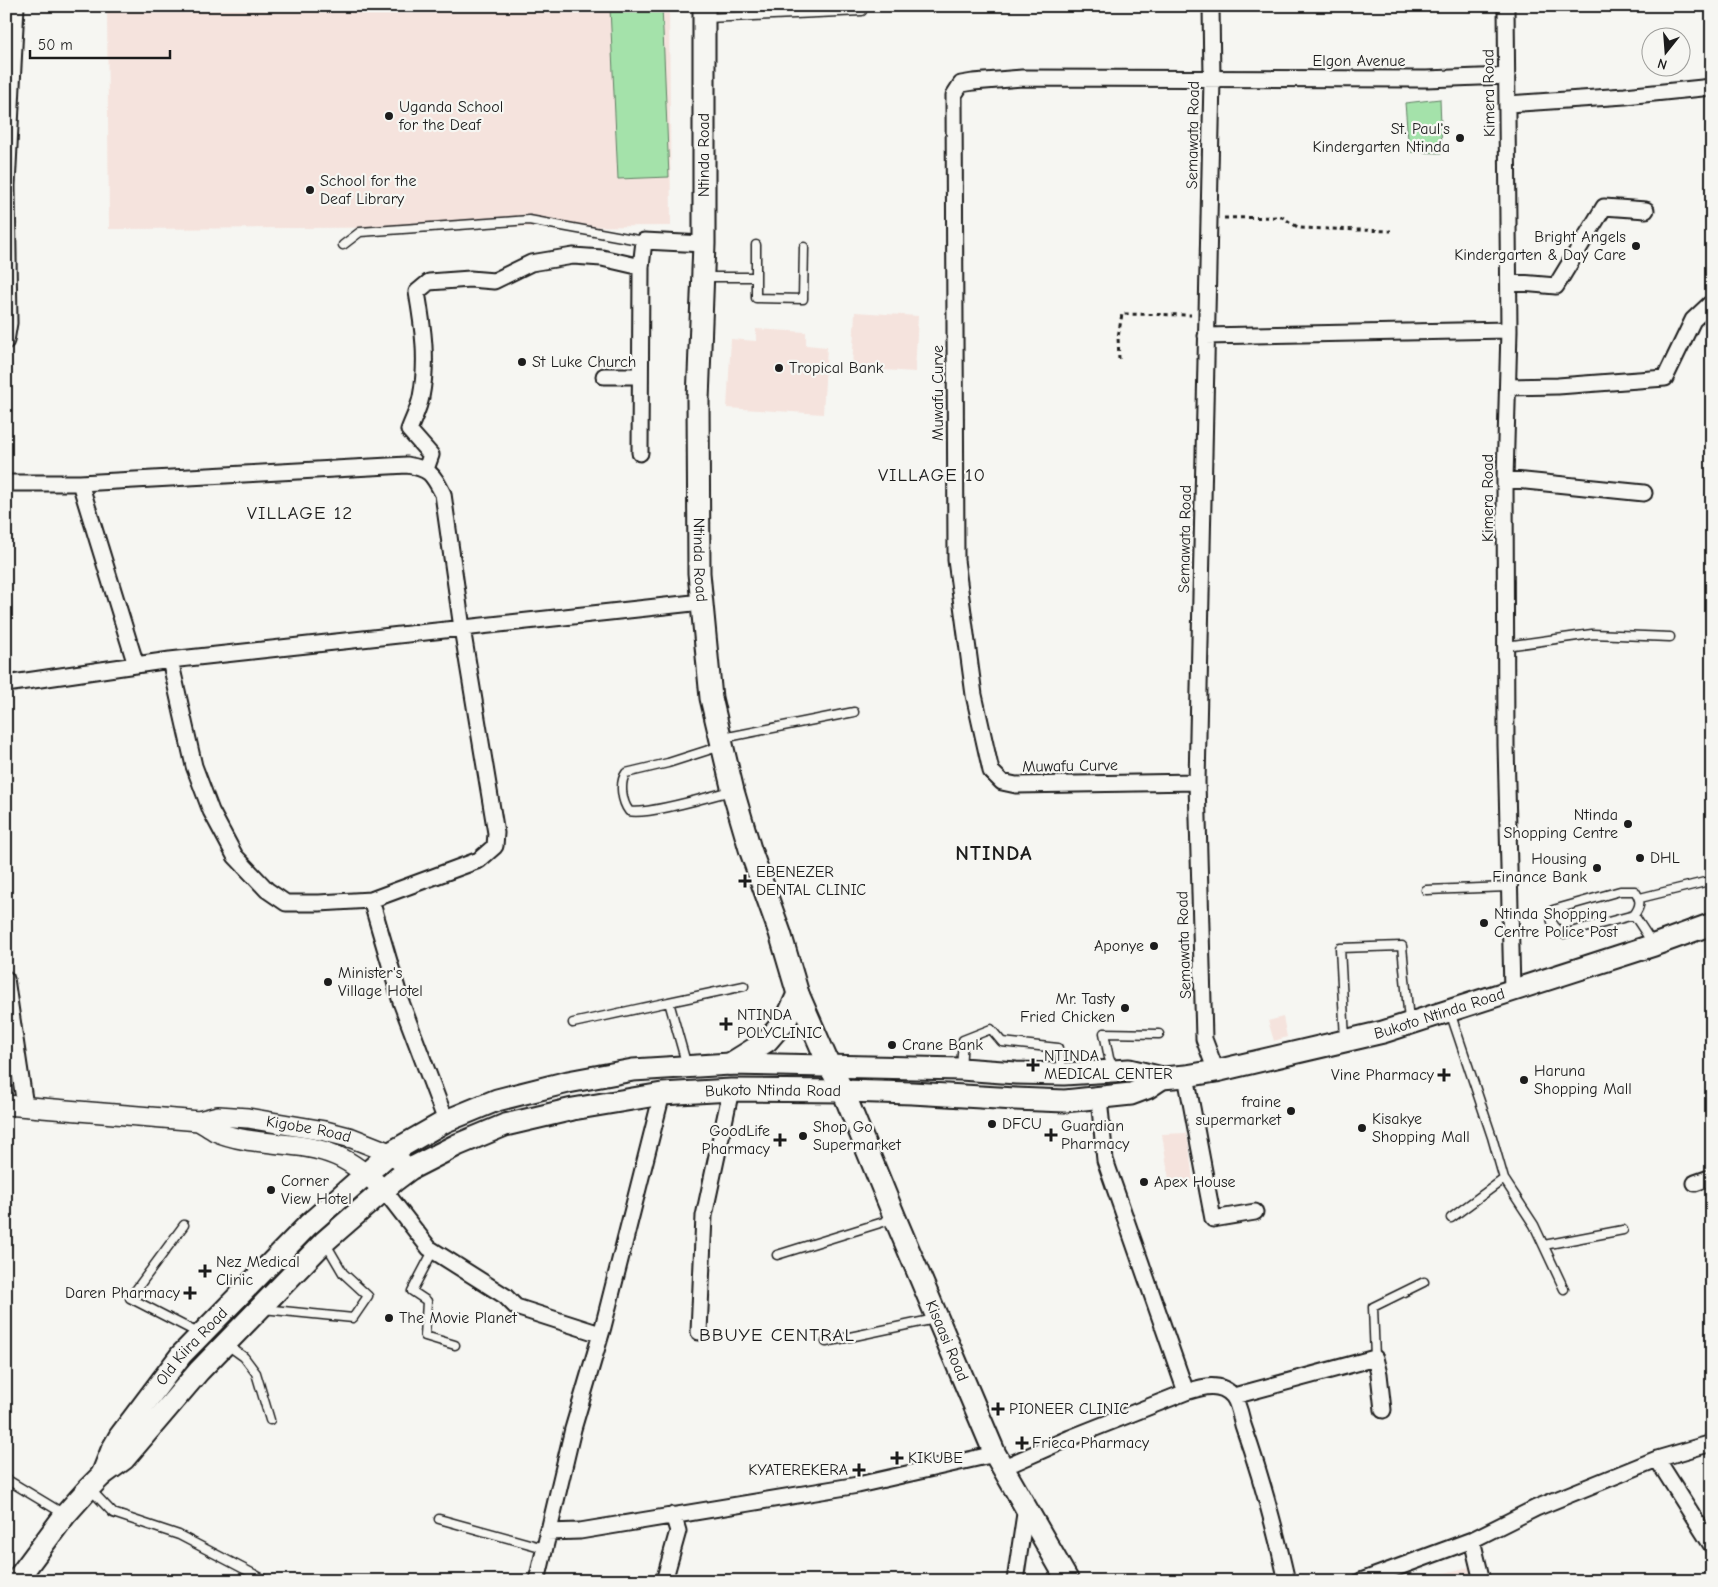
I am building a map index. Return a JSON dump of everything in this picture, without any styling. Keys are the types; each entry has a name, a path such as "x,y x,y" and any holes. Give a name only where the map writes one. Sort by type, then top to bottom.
{"main road":[{"name":"Ntinda Road","path":"704,12 704,244 698,400 699,573 711,698 733,791 750,849 780,933 798,994 829,1066 843,1091"},
{"name":"Bukoto Ntinda Road","path":"390,1153 446,1120 497,1100 568,1082 633,1070 730,1064 961,1069 1064,1074 1114,1070 1141,1072 1162,1078 1216,1072 1382,1032 1654,945 1712,924"},
{"path":"730,1064 768,1041 787,1018 798,994"},
{"name":"Bukoto Ntinda Road","path":"396,1180 457,1145 505,1125 573,1108 662,1094 731,1090 912,1092 1015,1100 1065,1101 1131,1094 1147,1088 1162,1078"},
{"name":"Kisaasi Road","path":"843,1091 894,1218 999,1461 1068,1581"},
{"name":"Old Kiira Road","path":"96,1481 120,1436 181,1355 308,1225 390,1153"},
{"name":"Old Kiira Road","path":"16,1581 65,1515 96,1481 124,1459 198,1371 324,1242 396,1180"}],"street":[{"path":"6,340 9,323 7,186 16,6"},
{"name":"Semawata Road","path":"1211,6 1212,79 1197,782 1204,1039 1216,1072"},
{"name":"Kimera Road","path":"1506,6 1509,282 1505,479 1506,745 1512,990"},
{"name":"Elgon Avenue","path":"1212,79 1426,79 1506,76"},
{"name":"Muwafu Curve","path":"1197,782 1016,785 1002,782 991,771 974,695 956,560 954,95 961,84 1022,78 1212,79"},
{"path":"1508,104 1625,96 1712,87"},
{"path":"1509,282 1556,286 1604,207 1646,210"},
{"path":"640,453 641,267 644,242 704,244"},
{"path":"426,469 431,455 409,430 421,398 424,366 425,336 417,292 429,282 494,281 531,264 573,256 602,258 641,267"},
{"path":"1508,387 1558,386 1665,378 1693,320 1710,304"},
{"path":"1206,336 1509,330"},
{"path":"604,376 640,376"},
{"path":"6,483 80,482 407,465 426,469 436,481 443,494 462,628 496,834 495,846 480,860 371,900 286,903 267,890 235,856 211,811 194,766 170,660"},
{"path":"1505,479 1644,493"},
{"path":"80,482 136,665"},
{"path":"6,684 170,660 702,602"},
{"path":"371,900 401,1002 446,1120"},
{"path":"6,979 25,1106"},
{"path":"1186,1076 1213,1219 1255,1212"},
{"path":"699,1332 704,1216 731,1090"},
{"path":"537,1581 547,1532 573,1429 600,1334 662,1094"},
{"path":"1098,1098 1105,1160 1186,1392"},
{"name":"Kigobe Road","path":"6,1105 199,1121 218,1116 325,1131 352,1138 390,1153 396,1180 366,1174 337,1156 313,1149 231,1136 215,1131 199,1121"},
{"path":"1694,1183 1712,1177"},
{"path":"396,1180 429,1248 505,1296 516,1308 600,1334"},
{"path":"1234,1396 1375,1358 1379,1374 1383,1410"},
{"path":"547,1532 580,1531 999,1461 1070,1438 1186,1392 1206,1386 1221,1388 1234,1396 1254,1455 1287,1581"},
{"path":"1361,1581 1472,1540 1536,1508 1657,1459 1712,1443"},
{"path":"1657,1459 1712,1546"},
{"path":"1015,1581 1026,1507"},
{"path":"664,1581 678,1531 673,1515"},
{"path":"1472,1540 1482,1581"}],"lane":[{"path":"704,12 862,10 862,6"},
{"path":"343,246 360,232 530,220 644,242"},
{"path":"756,245 756,298 804,299 804,247"},
{"path":"702,278 756,277"},
{"path":"1506,646 1592,634 1670,637"},
{"path":"733,791 635,813 629,811 623,800 622,780 626,773 668,763 722,742 854,712"},
{"path":"1640,898 1705,882"},
{"path":"1426,890 1509,886"},
{"path":"1620,891 1635,891 1640,898 1639,908 1634,915 1563,934 1555,928 1550,916 1553,910 1620,891"},
{"path":"1634,915 1654,945"},
{"path":"1345,1040 1340,948 1402,946 1410,1023"},
{"path":"572,1023 744,986"},
{"path":"669,1002 687,1066"},
{"path":"1450,1010 1504,1179 1534,1225 1564,1289"},
{"path":"961,1069 963,1040 991,1029 1002,1042 1058,1048 1064,1074"},
{"path":"1114,1070 1109,1058 1104,1033 1159,1034"},
{"path":"1451,1218 1504,1179"},
{"path":"777,1255 894,1218"},
{"path":"184,1225 130,1298 200,1334"},
{"path":"1544,1245 1623,1230"},
{"path":"261,1308 353,1318 368,1296 342,1273 324,1242"},
{"path":"433,1250 412,1291 427,1301 425,1336 455,1345"},
{"path":"1375,1358 1372,1307 1424,1282"},
{"path":"826,1342 938,1318"},
{"path":"225,1343 244,1357 256,1373 270,1420"},
{"path":"6,1479 65,1515"},
{"path":"96,1481 113,1513 179,1535 267,1581"},
{"path":"438,1519 544,1548"}],"path":[{"path":"1209,217 1237,219 1282,217 1299,228 1391,231"},
{"path":"1119,359 1118,336 1122,314 1207,315"}],"shaded area":[{"name":"Uganda School for the Deaf","path":"107,6 669,6 671,226 109,229"},
{"path":"855,312 918,316 915,372 852,368"},
{"path":"756,329 806,332 806,345 827,347 823,414 727,408 731,339 756,341"},
{"path":"1283,1017 1287,1037 1274,1041 1268,1021"},
{"path":"1186,1133 1193,1182 1170,1186 1162,1134"},
{"path":"1469,1567 1473,1581 1412,1581"}],"green space":[{"path":"662,6 669,177 618,179 610,8"},
{"path":"1440,99 1442,153 1409,152 1405,103"}],"place":[{"name":"Uganda School for the Deaf","path":"389,116"},
{"name":"St. Paul's Kindergarten Ntinda","path":"1460,138"},
{"name":"School for the Deaf Library","path":"310,190"},
{"name":"Bright Angels Kindergarten & Day Care","path":"1636,246"},
{"name":"St Luke Church","path":"522,362"},
{"name":"Tropical Bank","path":"779,368"},
{"name":"Ntinda Shopping Centre","path":"1628,824"},
{"name":"DHL","path":"1640,858"},
{"name":"Housing Finance Bank","path":"1597,868"},
{"name":"EBENEZER DENTAL CLINIC","path":"745,881"},
{"name":"Ntinda Shopping Centre Police Post","path":"1484,923"},
{"name":"Aponye","path":"1154,946"},
{"name":"Minister's Village Hotel","path":"328,982"},
{"name":"Mr. Tasty Fried Chicken","path":"1125,1008"},
{"name":"NTINDA POLYCLINIC","path":"726,1024"},
{"name":"Crane Bank","path":"892,1045"},
{"name":"NTINDA MEDICAL CENTER","path":"1033,1065"},
{"name":"Vine Pharmacy","path":"1444,1075"},
{"name":"Haruna Shopping Mall","path":"1524,1080"},
{"name":"fraine supermarket","path":"1291,1111"},
{"name":"DFCU","path":"992,1124"},
{"name":"Kisakye Shopping Mall","path":"1362,1128"},
{"name":"Guardian Pharmacy","path":"1051,1135"},
{"name":"Shop Go Supermarket","path":"803,1136"},
{"name":"GoodLife Pharmacy","path":"780,1140"},
{"name":"Apex House","path":"1144,1182"},
{"name":"Corner View Hotel","path":"271,1190"},
{"name":"Nez Medical Clinic","path":"205,1271"},
{"name":"Daren Pharmacy","path":"190,1293"},
{"name":"The Movie Planet","path":"389,1318"},
{"name":"PIONEER CLINIC","path":"998,1409"},
{"name":"Frieca Pharmacy","path":"1022,1443"},
{"name":"KIKUBE","path":"897,1458"},
{"name":"KYATEREKERA","path":"859,1470"}],"district":[{"name":"VILLAGE 10","path":"932,475"},
{"name":"VILLAGE 12","path":"300,513"},
{"name":"NTINDA","path":"994,853"},
{"name":"BBUYE CENTRAL","path":"777,1335"}]}
